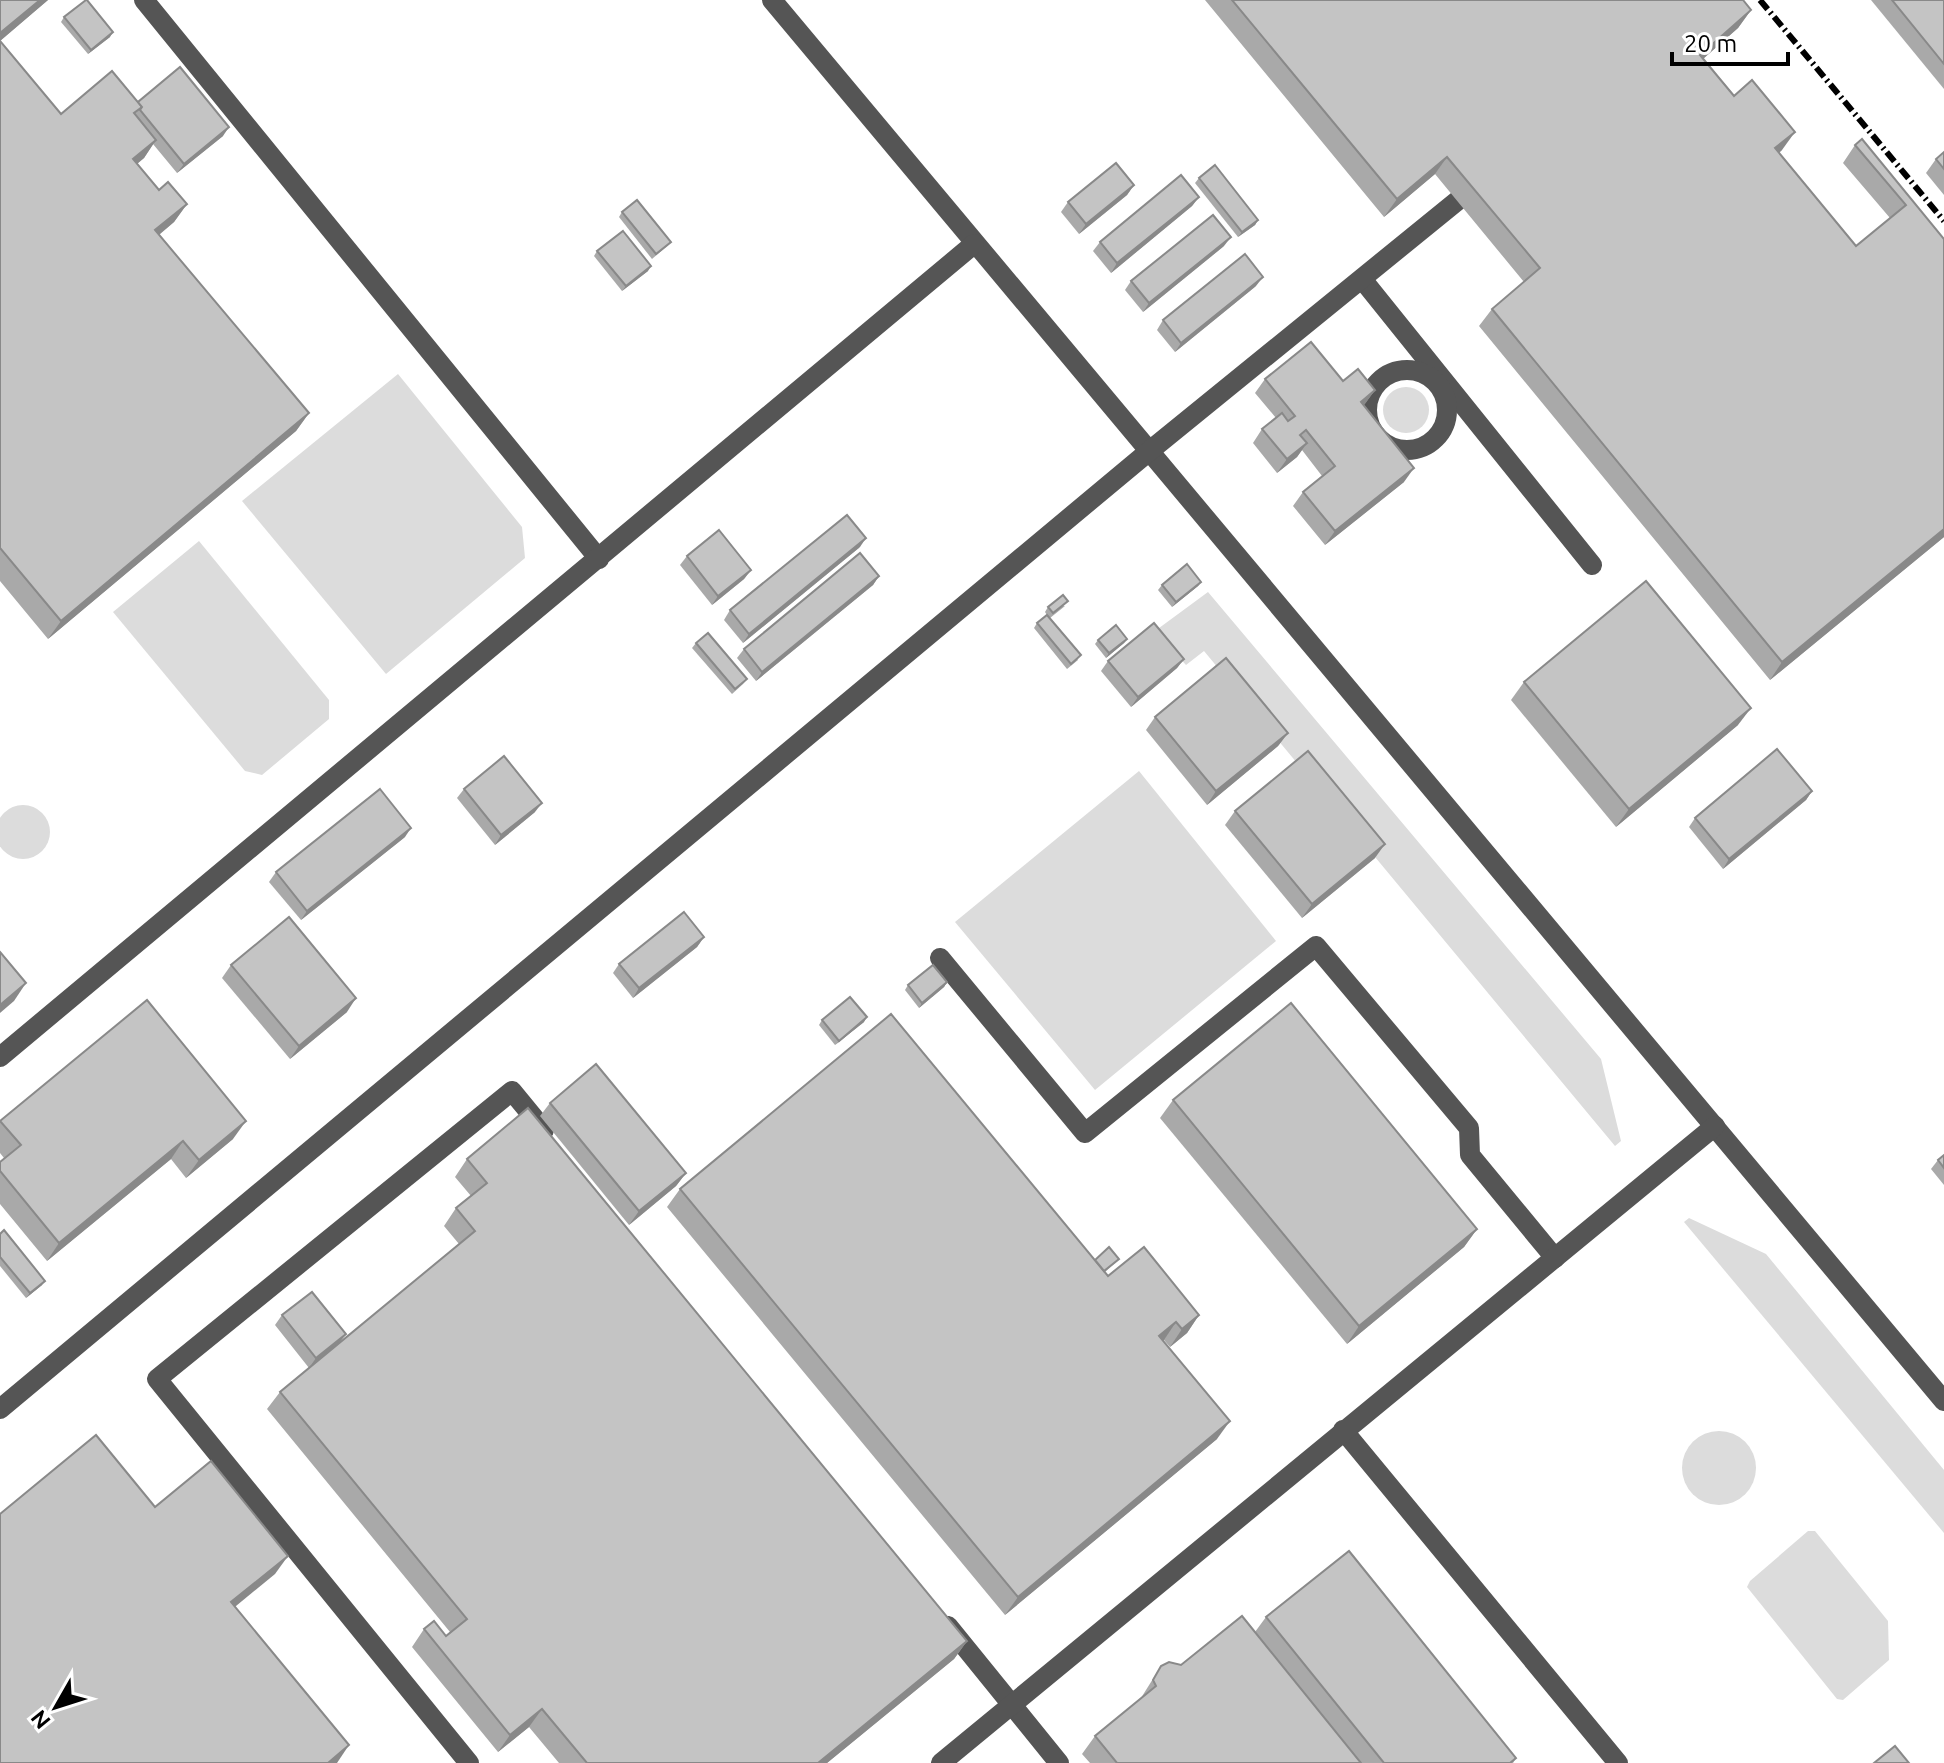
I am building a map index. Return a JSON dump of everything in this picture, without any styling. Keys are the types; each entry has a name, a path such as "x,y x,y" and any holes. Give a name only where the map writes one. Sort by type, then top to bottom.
{"street":[{"path":"144,0 599,559"},
{"path":"772,0 1147,453 1944,1401"},
{"path":"0,1409 1147,453 1498,168"},
{"path":"0,1057 974,244"},
{"path":"1362,279 1592,565"},
{"path":"940,958 1085,1133 1316,946 1469,1128 1470,1155 1555,1258"},
{"path":"469,1763 157,1379 512,1091 562,1152"},
{"path":"941,1763 1715,1126"},
{"path":"1343,1430 1618,1763"},
{"path":"931,1606 1059,1763"}],"shaded area":[{"path":"398,374 522,527 525,558 386,674 242,501"},
{"path":"1406,387 1422,394 1429,410 1422,426 1406,433 1390,426 1383,410 1390,394"},
{"path":"199,541 329,700 329,719 262,775 245,771 113,612"},
{"path":"1208,592 1601,1059 1621,1141 1615,1146 1204,651 1186,665 1155,631"},
{"path":"1139,771 1276,941 1095,1090 955,922"},
{"path":"23,805 42,813 50,832 42,851 23,859 4,851 -4,832 4,813"},
{"path":"1689,1218 1766,1254 1944,1470 1944,1533 1684,1222"},
{"path":"1712,1431 1726,1431 1740,1437 1750,1447 1756,1468 1750,1489 1740,1499 1726,1505 1712,1505 1698,1499 1688,1489 1682,1475 1682,1461 1688,1447 1698,1437"},
{"path":"1808,1531 1815,1531 1888,1621 1889,1660 1843,1700 1837,1699 1747,1587"}],"building":[{"path":"0,0 40,0 0,33"},
{"path":"87,0 113,32 91,50 64,17"},
{"path":"1232,0 1743,0 1751,10 1700,55 1734,96 1752,80 1795,132 1775,148 1856,246 1906,205 1855,145 1862,139 1944,239 1944,529 1782,662 1492,309 1540,268 1447,157 1397,199"},
{"path":"1892,0 1944,0 1944,64"},
{"path":"0,41 61,114 112,71 142,107 134,113 156,140 133,159 159,190 168,182 187,204 155,230 309,413 61,621 0,548"},
{"path":"180,67 229,127 184,164 140,110 142,107 138,102"},
{"path":"1944,152 1944,169 1936,159"},
{"path":"1116,163 1134,185 1086,224 1068,202"},
{"path":"1215,165 1258,220 1242,232 1199,178"},
{"path":"1181,175 1199,197 1117,263 1100,242"},
{"path":"637,200 671,242 656,254 622,212"},
{"path":"1213,215 1231,237 1149,303 1131,281"},
{"path":"623,231 651,266 626,286 597,251"},
{"path":"1245,254 1263,277 1181,343 1163,320"},
{"path":"1311,342 1343,381 1358,369 1375,390 1361,402 1414,468 1335,531 1303,492 1335,466 1306,430 1300,435 1307,443 1287,459 1262,429 1282,413 1288,421 1295,416 1265,379"},
{"path":"847,515 866,538 749,634 730,610"},
{"path":"719,530 751,570 718,596 687,556"},
{"path":"860,553 879,576 762,672 744,649"},
{"path":"1187,564 1201,582 1176,602 1162,585"},
{"path":"1646,581 1751,708 1629,809 1524,682"},
{"path":"1063,595 1068,601 1053,613 1048,607"},
{"path":"1047,615 1081,655 1071,664 1037,623"},
{"path":"1154,623 1184,659 1138,697 1108,661"},
{"path":"1116,625 1127,639 1109,653 1098,640"},
{"path":"708,633 747,679 735,689 696,643"},
{"path":"1226,658 1288,733 1216,791 1155,717"},
{"path":"1777,749 1812,791 1729,859 1695,818"},
{"path":"1308,751 1385,844 1312,904 1235,811"},
{"path":"504,756 542,803 501,835 464,789"},
{"path":"380,789 411,828 307,911 276,872"},
{"path":"684,912 704,937 639,988 619,964"},
{"path":"289,917 356,998 299,1046 231,965"},
{"path":"0,952 26,983 0,1005"},
{"path":"933,965 947,982 922,1003 908,985"},
{"path":"850,997 867,1017 839,1041 822,1020"},
{"path":"147,1000 246,1121 199,1160 183,1141 59,1243 0,1171 0,1162 21,1145 0,1121"},
{"path":"1291,1003 1477,1229 1359,1326 1173,1100"},
{"path":"891,1014 1108,1276 1144,1247 1199,1315 1182,1329 1176,1322 1159,1336 1230,1421 1018,1597 680,1189"},
{"path":"596,1064 686,1173 639,1211 550,1103"},
{"path":"528,1108 967,1641 818,1763 587,1763 542,1709 510,1735 424,1629 434,1621 446,1636 467,1619 280,1392 475,1231 456,1208 487,1183 467,1159"},
{"path":"4,1230 45,1281 30,1293 0,1257 0,1234"},
{"path":"1109,1247 1119,1259 1104,1271 1095,1260"},
{"path":"312,1292 346,1334 316,1358 282,1315"},
{"path":"96,1435 155,1507 211,1461 288,1556 231,1602 349,1745 328,1763 0,1763 0,1514"},
{"path":"1349,1551 1516,1758 1510,1763 1384,1763 1266,1617"},
{"path":"1242,1616 1361,1763 1117,1763 1095,1736 1156,1686 1153,1680 1161,1666 1169,1662 1181,1665"},
{"path":"1895,1746 1909,1763 1874,1763"}],"railway":[{"path":"1760,0 1944,221"}]}
